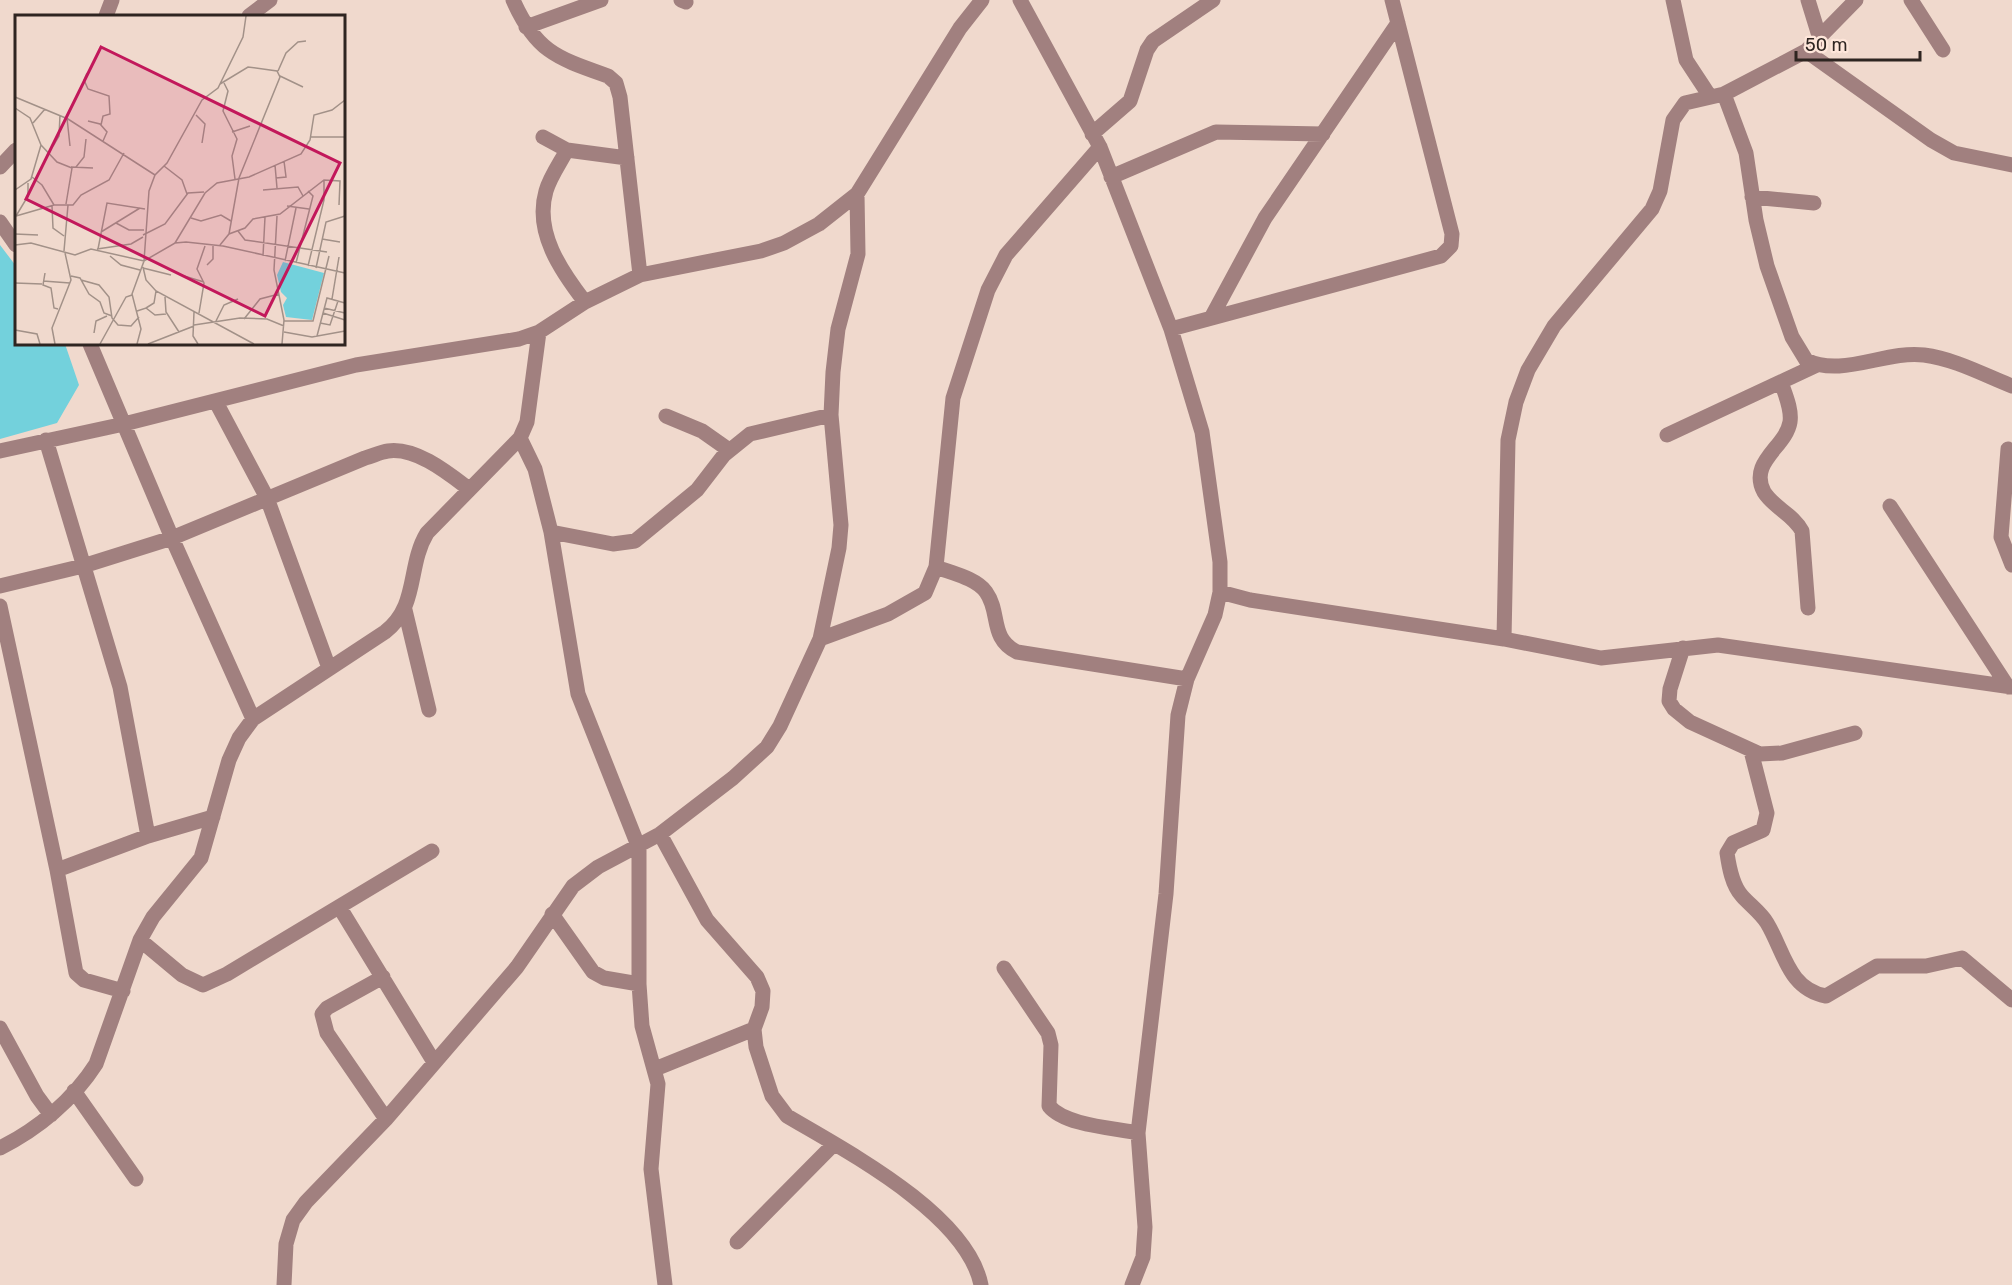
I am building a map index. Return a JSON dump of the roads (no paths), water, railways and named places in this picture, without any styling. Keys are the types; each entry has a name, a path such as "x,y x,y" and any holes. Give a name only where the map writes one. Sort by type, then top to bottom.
{"street":[{"path":"106,15 112,0"},
{"path":"250,15 270,0"},
{"path":"513,0 526,27 547,50 608,76 616,83 620,97 640,275"},
{"path":"526,27 601,0"},
{"path":"0,451 216,402 356,365 519,339 539,332 585,302 640,275 761,251 784,243 819,224 856,194 960,28 982,0"},
{"path":"1020,0 1096,141 1171,329 1202,432 1220,562 1220,592 1215,615 1187,679 1178,715 1166,894 1138,1133 1145,1227 1143,1257 1132,1285"},
{"path":"820,639 910,603 925,593 936,567 953,398 988,290 1006,255 1130,101 1147,50 1154,41 1213,0"},
{"path":"1171,329 1441,256 1451,246 1452,234 1392,0"},
{"path":"1673,0 1686,60 1717,95 1743,145 1765,257 1792,337 1806,360 1816,365 1829,367 1896,354 1924,355 1948,360 2012,386"},
{"path":"1808,0 1820,39"},
{"path":"1504,639 1508,440 1522,384 1537,353 1554,326 1652,209 1660,191 1673,120 1678,111 1686,103 1717,95 1806,51 1856,0"},
{"path":"1911,0 1943,50"},
{"path":"1211,318 1266,218 1398,23"},
{"path":"1806,51 1931,140 1954,153 2012,165"},
{"path":"1111,177 1216,132 1323,134"},
{"path":"543,137 567,150 627,158"},
{"path":"567,150 547,188 544,212 556,261 585,302"},
{"path":"0,167 15,151"},
{"path":"284,1285 286,1244 293,1220 306,1202 386,1119 517,967 552,914 585,875 639,848 734,778 767,747 780,726 820,639 841,525 831,415 837,339 858,254 856,194"},
{"path":"1752,197 1814,203"},
{"path":"0,222 15,243"},
{"path":"0,1148 21,1138 51,1115 88,1077 101,1054 140,940 153,918 201,858 233,749 253,719 386,632 402,617 420,545 437,521 520,438 527,422 539,332"},
{"path":"90,345 172,538 253,719"},
{"path":"1667,435 1816,365"},
{"path":"1781,382 1790,414 1790,423 1786,434 1766,457 1761,478 1764,491 1773,502 1797,520 1802,531 1808,608"},
{"path":"216,402 267,498 329,668"},
{"path":"551,532 613,544 635,541 697,490 729,450 750,434 763,429 831,415"},
{"path":"666,416 702,431 729,450"},
{"path":"520,438 535,469 551,532 578,694 639,848 639,984 642,1026 655,1069 658,1100 652,1149 652,1194 665,1285"},
{"path":"46,441 120,687 148,836"},
{"path":"2008,449 2001,537 2012,565"},
{"path":"0,586 83,566 172,538 267,498 390,451 414,456 431,464 470,489"},
{"path":"1890,506 2010,687"},
{"path":"936,567 976,582 986,592 1005,646 1017,652 1187,679"},
{"path":"1220,592 1250,600 1504,639 1601,658 1718,645 2010,687"},
{"path":"0,606 57,870 76,973 84,981 123,991"},
{"path":"405,610 429,710"},
{"path":"1683,648 1670,689 1669,701 1674,709 1690,722 1760,754 1782,753 1855,733"},
{"path":"1751,751 1767,813 1767,822 1763,830 1757,834 1733,843 1727,853 1728,859 1737,890 1767,923 1791,973 1799,982 1818,994 1826,996 1877,966 1926,966 1962,958 2012,1000"},
{"path":"57,870 148,836 213,817"},
{"path":"660,834 707,920 757,976 763,991 762,1007 754,1029 756,1047 778,1107 787,1116 880,1172 950,1228 969,1252 981,1285"},
{"path":"140,940 182,975 203,985 227,974 340,908 432,851"},
{"path":"340,908 434,1062"},
{"path":"552,914 593,972 604,978 639,984"},
{"path":"1004,968 1048,1033 1051,1045 1047,1098 1049,1106 1056,1115 1138,1133"},
{"path":"383,977 327,1008 322,1014 327,1033 386,1119"},
{"path":"0,1028 37,1096 51,1115"},
{"path":"655,1069 754,1029"},
{"path":"74,1091 136,1179"},
{"path":"737,1242 834,1144"}],"water":[{"path":"0,245 15,265 15,345 65,345 79,385 57,423 0,439"}]}
